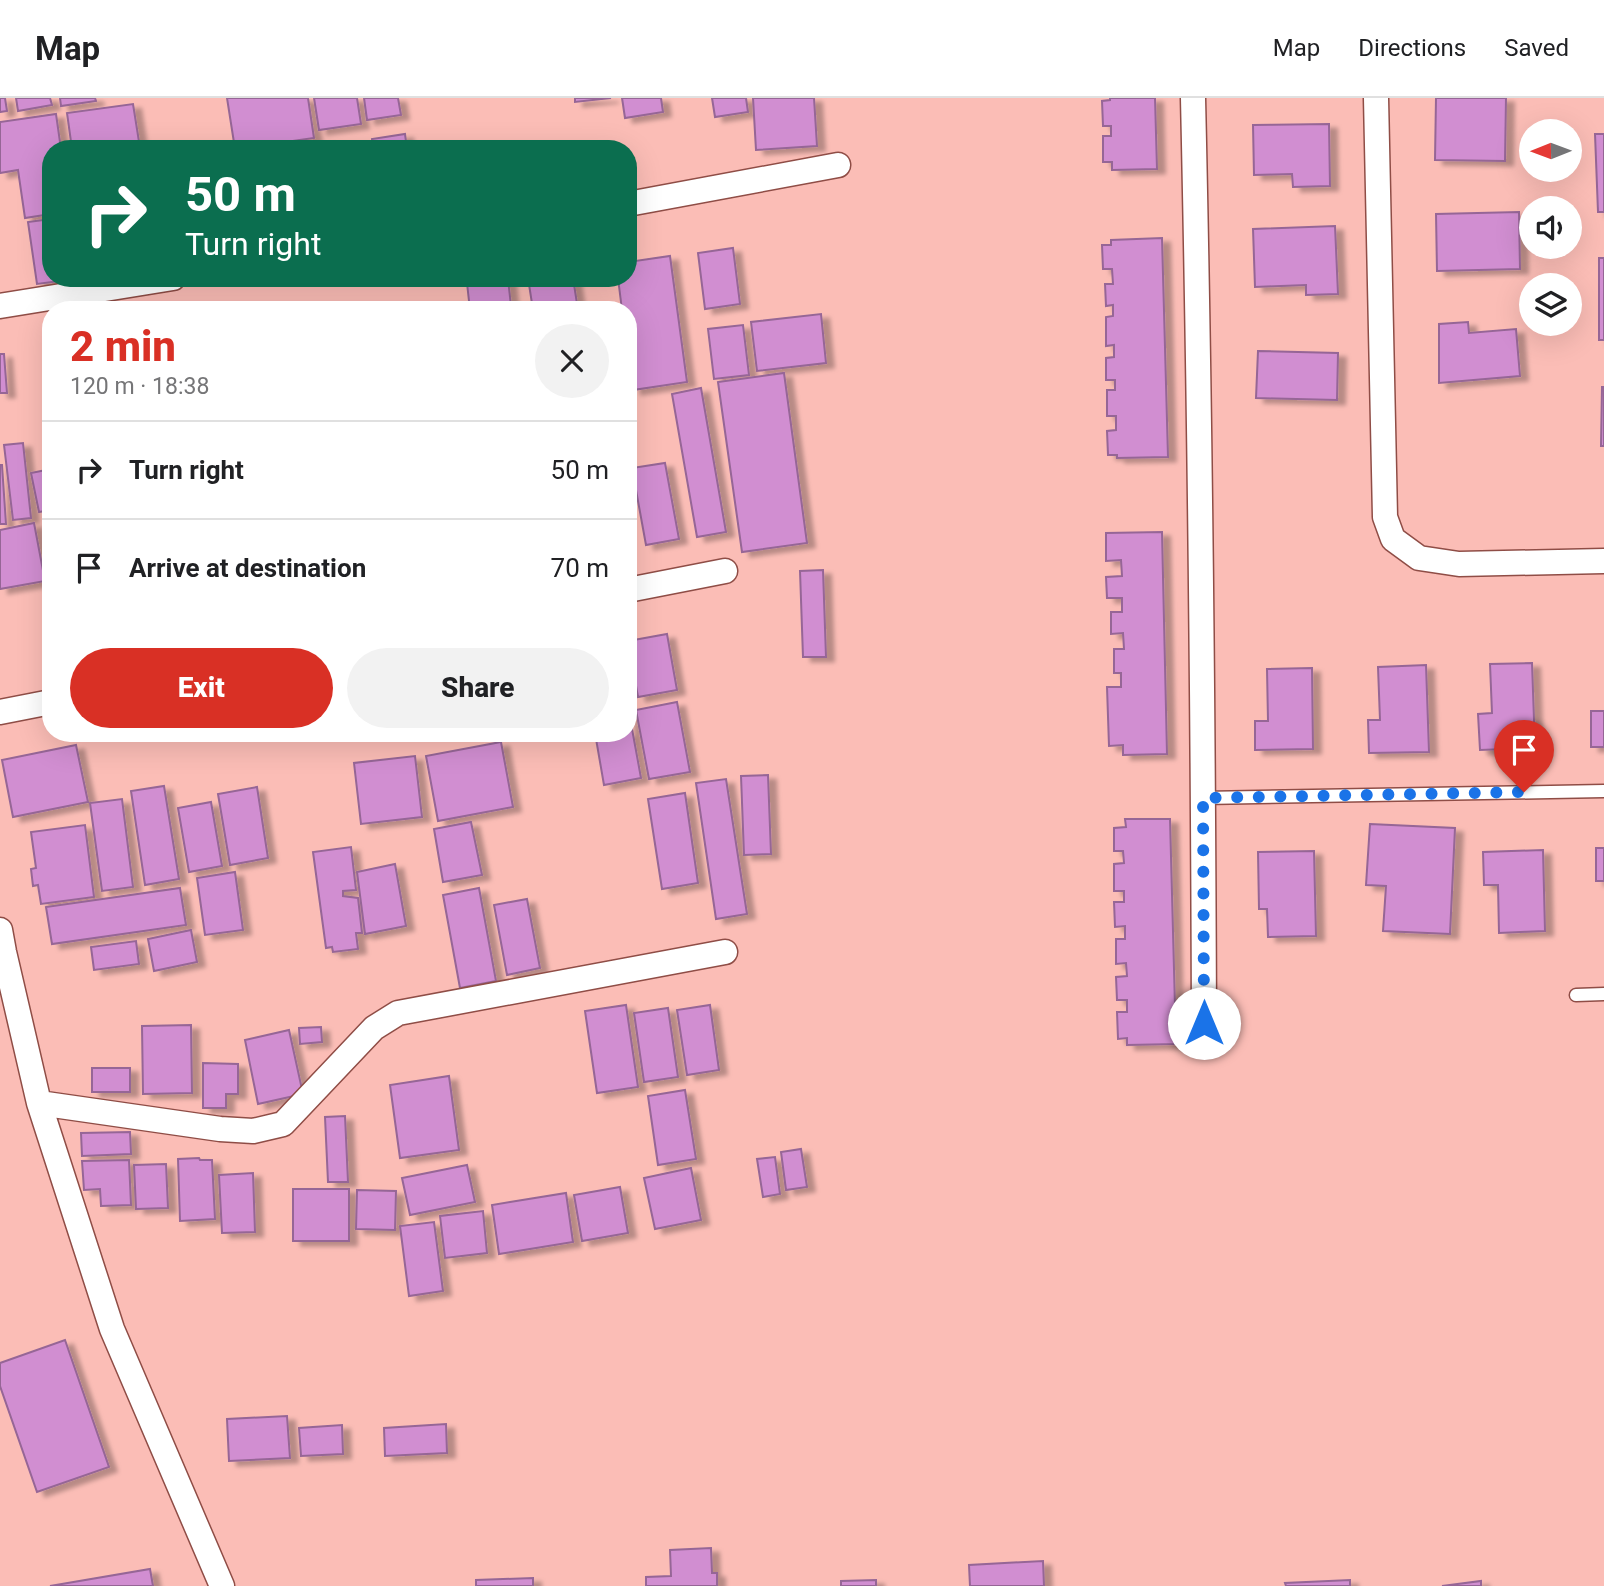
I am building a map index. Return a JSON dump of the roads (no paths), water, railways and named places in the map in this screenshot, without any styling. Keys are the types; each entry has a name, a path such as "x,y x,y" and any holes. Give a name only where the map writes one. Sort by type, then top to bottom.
{"street":[{"path":"1193,98 1198,285 1204,1023"},
{"path":"1376,98 1385,517 1392,538 1419,558 1459,564 1604,561"},
{"path":"637,202 838,165"},
{"path":"0,306 117,287"},
{"path":"637,588 725,571"},
{"path":"0,712 42,704"},
{"path":"0,930 39,1102 112,1329 222,1586"},
{"path":"39,1102 253,1132 283,1124 374,1028 398,1013 725,952"}],"lane":[{"path":"1203,798 1604,791"},
{"path":"1576,995 1604,994"}]}
